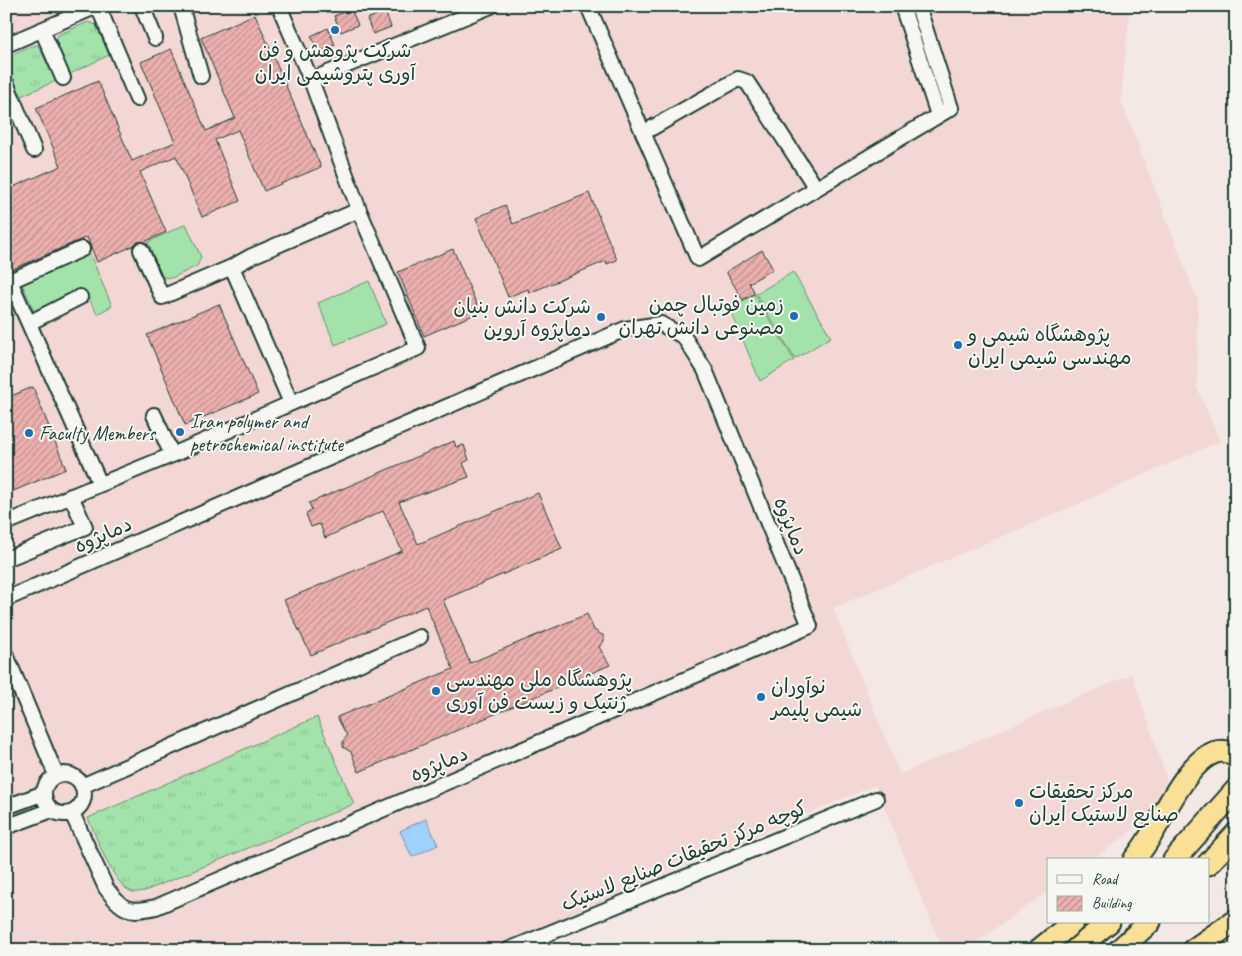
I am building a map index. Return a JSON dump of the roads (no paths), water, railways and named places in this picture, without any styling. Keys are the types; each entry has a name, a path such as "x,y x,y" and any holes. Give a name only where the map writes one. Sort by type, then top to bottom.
{"highway":[{"path":"1135,858 1155,829 1172,798 1192,770 1207,755 1221,750 1236,757"},
{"path":"1176,858 1236,790"},
{"path":"1210,862 1235,835"},
{"path":"1193,950 1236,920"},
{"path":"1039,950 1071,924"},
{"path":"1075,950 1107,924"},
{"path":"1119,950 1148,924"}],"street":[{"path":"6,45 97,6 137,99"},
{"path":"142,6 155,38"},
{"path":"181,6 201,76"},
{"path":"6,523 418,348 359,210 311,80 279,6"},
{"path":"311,80 491,6"},
{"path":"588,6 698,259 951,108 918,6"},
{"path":"902,6 938,115"},
{"path":"42,30 63,78"},
{"path":"643,133 738,79 747,82 816,188"},
{"path":"6,84 34,150"},
{"path":"141,250 162,297 359,210"},
{"path":"82,250 10,281 100,484"},
{"path":"232,267 292,403"},
{"path":"29,323 80,297"},
{"name":"دماپژوه","path":"6,599 626,329 661,324 684,337 705,370 810,626 156,907 136,911 121,906 106,888 72,813"},
{"path":"154,415 172,454"},
{"path":"6,559 85,527 71,496"},
{"path":"82,786 420,637"},
{"path":"6,656 56,776"},
{"path":"70,774 82,786 84,796 82,803 72,813 58,814 47,805 44,793 50,780 56,776 70,774"},
{"path":"6,806 44,793"},
{"name":"کوچه مرکز تحقیقات صنایع لاستیک","path":"508,950 876,799"},
{"path":"6,827 52,810"}],"water":[{"path":"426,819 438,845 412,857 400,831"}],"place":[{"name":"شرکت پژوهش و فن آوری پتروشیمی ایران","path":"335,30"},
{"name":"زمین فوتبال چمن مصنوعی دانش تهران","path":"794,316"},
{"name":"شرکت دانش بنیان دماپژوه آروین","path":"601,317"},
{"name":"پژوهشگاه شیمی و مهندسی شیمی ایران","path":"958,345"},
{"name":"Iran polymer and petrochemical institute","path":"180,432"},
{"name":"Faculty Members","path":"29,433"},
{"name":"پژوهشگاه ملی مهندسی ژنتیک و زیست فن آوری","path":"436,691"},
{"name":"نوآوران شیمی پلیمر","path":"761,697"},
{"name":"مرکز تحقیقات صنایع لاستیک ایران","path":"1019,803"}]}
